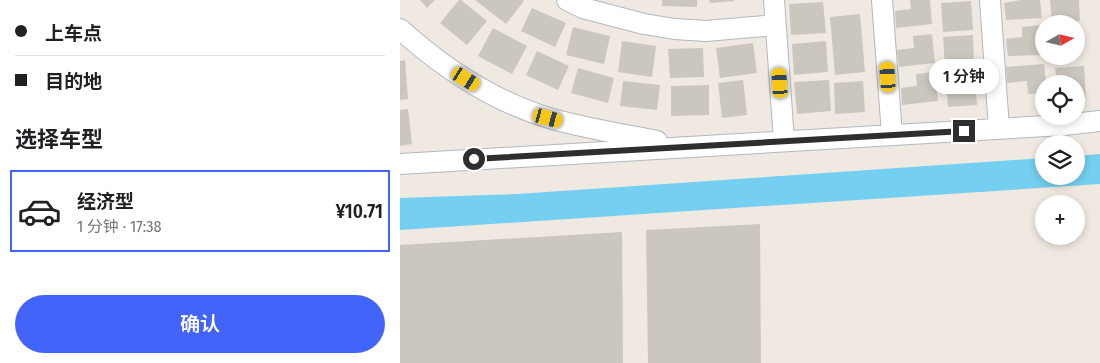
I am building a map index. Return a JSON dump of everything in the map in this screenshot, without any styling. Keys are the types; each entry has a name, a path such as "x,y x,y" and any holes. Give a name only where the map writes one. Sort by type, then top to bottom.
{"lane":[{"path":"567,0 583,8 644,24 675,29 706,31 776,25"},
{"path":"774,0 784,142"},
{"path":"882,0 892,135"},
{"path":"990,0 1000,129"},
{"path":"400,29 424,51 452,70 480,88 513,104 548,118 584,127 689,147"},
{"path":"400,164 1000,129 1100,121"}],"water":[{"path":"1100,154 1100,184 1085,185 1085,155"},
{"path":"1035,159 1035,185 1085,185 400,230 400,198 517,194"}],"building":[{"path":"420,0 435,0 427,8"},
{"path":"459,0 487,21 467,45 440,23"},
{"path":"475,0 522,0 524,1 506,24"},
{"path":"662,0 697,0 697,7 662,6"},
{"path":"709,0 734,0 734,1 710,3"},
{"path":"910,0 930,0 932,24 896,28 895,11 911,9"},
{"path":"1020,0 1040,0 1042,15 1035,15 1035,18 1006,20 1004,3"},
{"path":"1050,0 1079,0 1080,15 1051,15"},
{"path":"971,1 973,30 943,32 941,3"},
{"path":"823,2 826,33 791,35 789,4"},
{"path":"532,8 566,23 555,47 521,31"},
{"path":"860,14 865,72 835,75 830,17"},
{"path":"1035,26 1035,55 1008,56 1006,39 1022,37 1022,27"},
{"path":"573,27 610,36 604,64 566,55"},
{"path":"493,28 527,46 512,74 478,56"},
{"path":"932,34 935,63 899,67 897,50 914,48 913,36"},
{"path":"973,35 974,63 945,66 943,37"},
{"path":"622,41 656,46 652,77 618,72"},
{"path":"826,41 828,72 794,75 792,44"},
{"path":"753,43 757,73 720,78 716,48"},
{"path":"703,48 704,77 670,78 668,49"},
{"path":"537,51 569,66 558,90 526,75"},
{"path":"405,60 408,99 400,100 400,61"},
{"path":"1044,65 1045,75 1035,75 1035,94 1028,94 1027,81 1007,83 1006,67"},
{"path":"1084,66 1085,75 1056,75 1055,68"},
{"path":"578,68 614,78 608,103 571,93"},
{"path":"935,72 938,101 902,105 901,88 917,86 916,74"},
{"path":"975,76 977,105 948,107 946,78"},
{"path":"743,80 747,115 722,118 718,83"},
{"path":"829,80 831,111 797,114 794,82"},
{"path":"623,81 660,85 657,110 620,106"},
{"path":"863,81 865,112 835,114 834,83"},
{"path":"709,85 709,115 671,116 671,86"},
{"path":"408,109 412,144 400,146 400,110"},
{"path":"760,224 761,363 648,363 646,230"},
{"path":"622,232 623,363 400,363 400,245"}],"route":[{"path":"474,159 964,131"}]}
